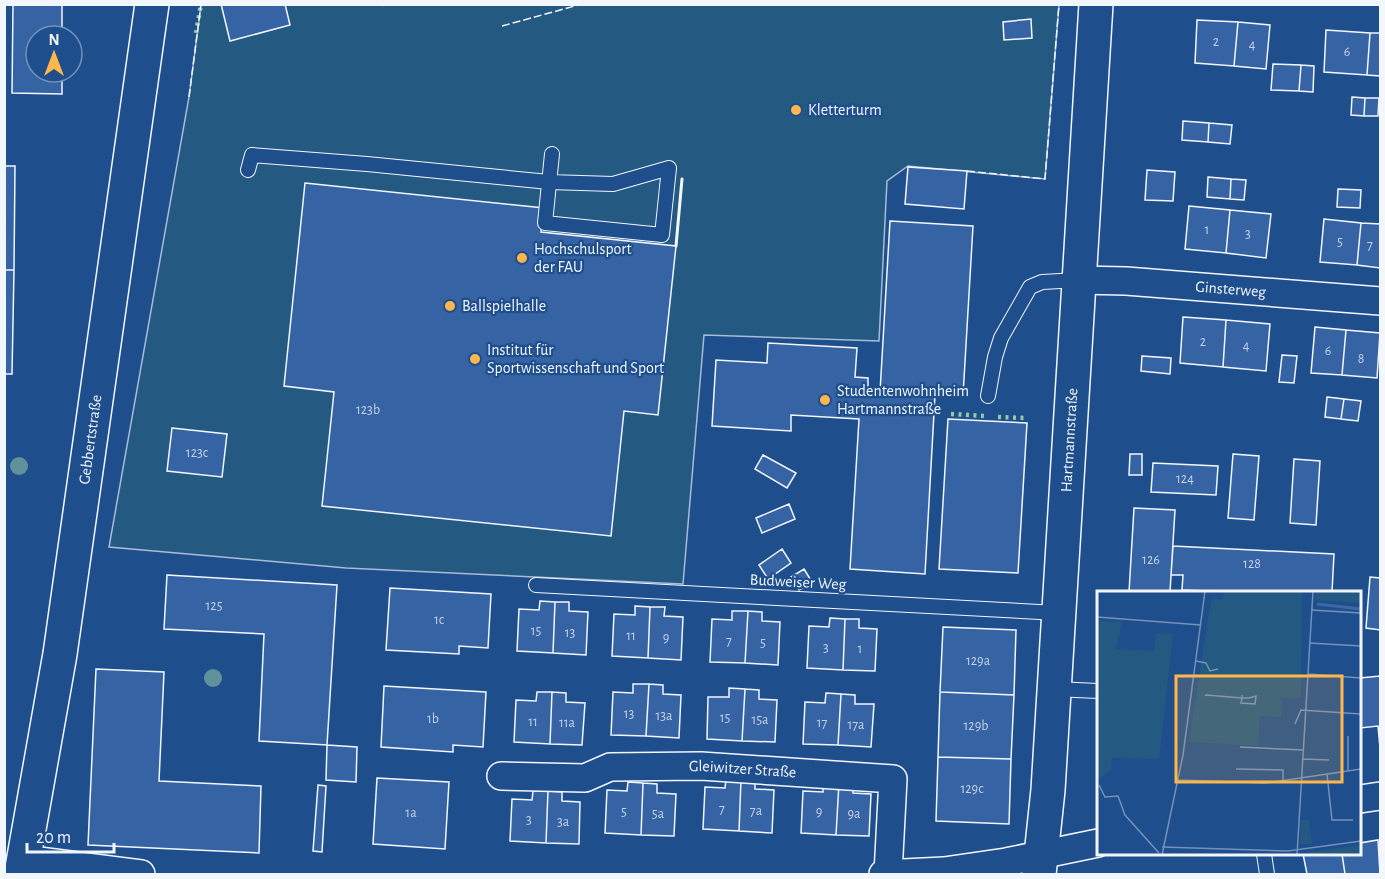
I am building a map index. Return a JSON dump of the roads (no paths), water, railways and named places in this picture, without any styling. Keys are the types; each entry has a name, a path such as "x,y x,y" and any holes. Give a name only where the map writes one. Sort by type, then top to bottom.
{"street":[{"name":"Gebbertstraße","path":"22,867 69,598 152,4"},
{"name":"Hartmannstraße","path":"1040,864 1048,790 1096,4"},
{"name":"Ginsterweg","path":"1079,280 1126,281 1380,302"},
{"name":"Gleiwitzer Straße","path":"501,776 585,778 610,767 700,766 893,778 888,874"},
{"path":"1361,799 1380,796"},
{"path":"883,874 944,871 985,865 1040,864 1097,843"},
{"path":"22,867 141,874"}],"lane":[{"path":"248,170 252,155 549,182 613,183 669,168 662,235 545,222 549,182 552,154"},
{"path":"988,396 1001,338 1030,287 1041,282 1079,280"},
{"name":"Budweiser Weg","path":"536,585 1058,613"},
{"path":"1054,689 1097,691"},
{"path":"1264,855 1267,874"}],"place":[{"name":"Kletterturm","path":"796,110"},
{"name":"Hochschulsport der FAU","path":"522,258"},
{"name":"Ballspielhalle","path":"450,306"},
{"name":"Institut für Sportwissenschaft und Sport","path":"475,359"},
{"name":"Studentenwohnheim Hartmannstraße","path":"825,400"}]}
